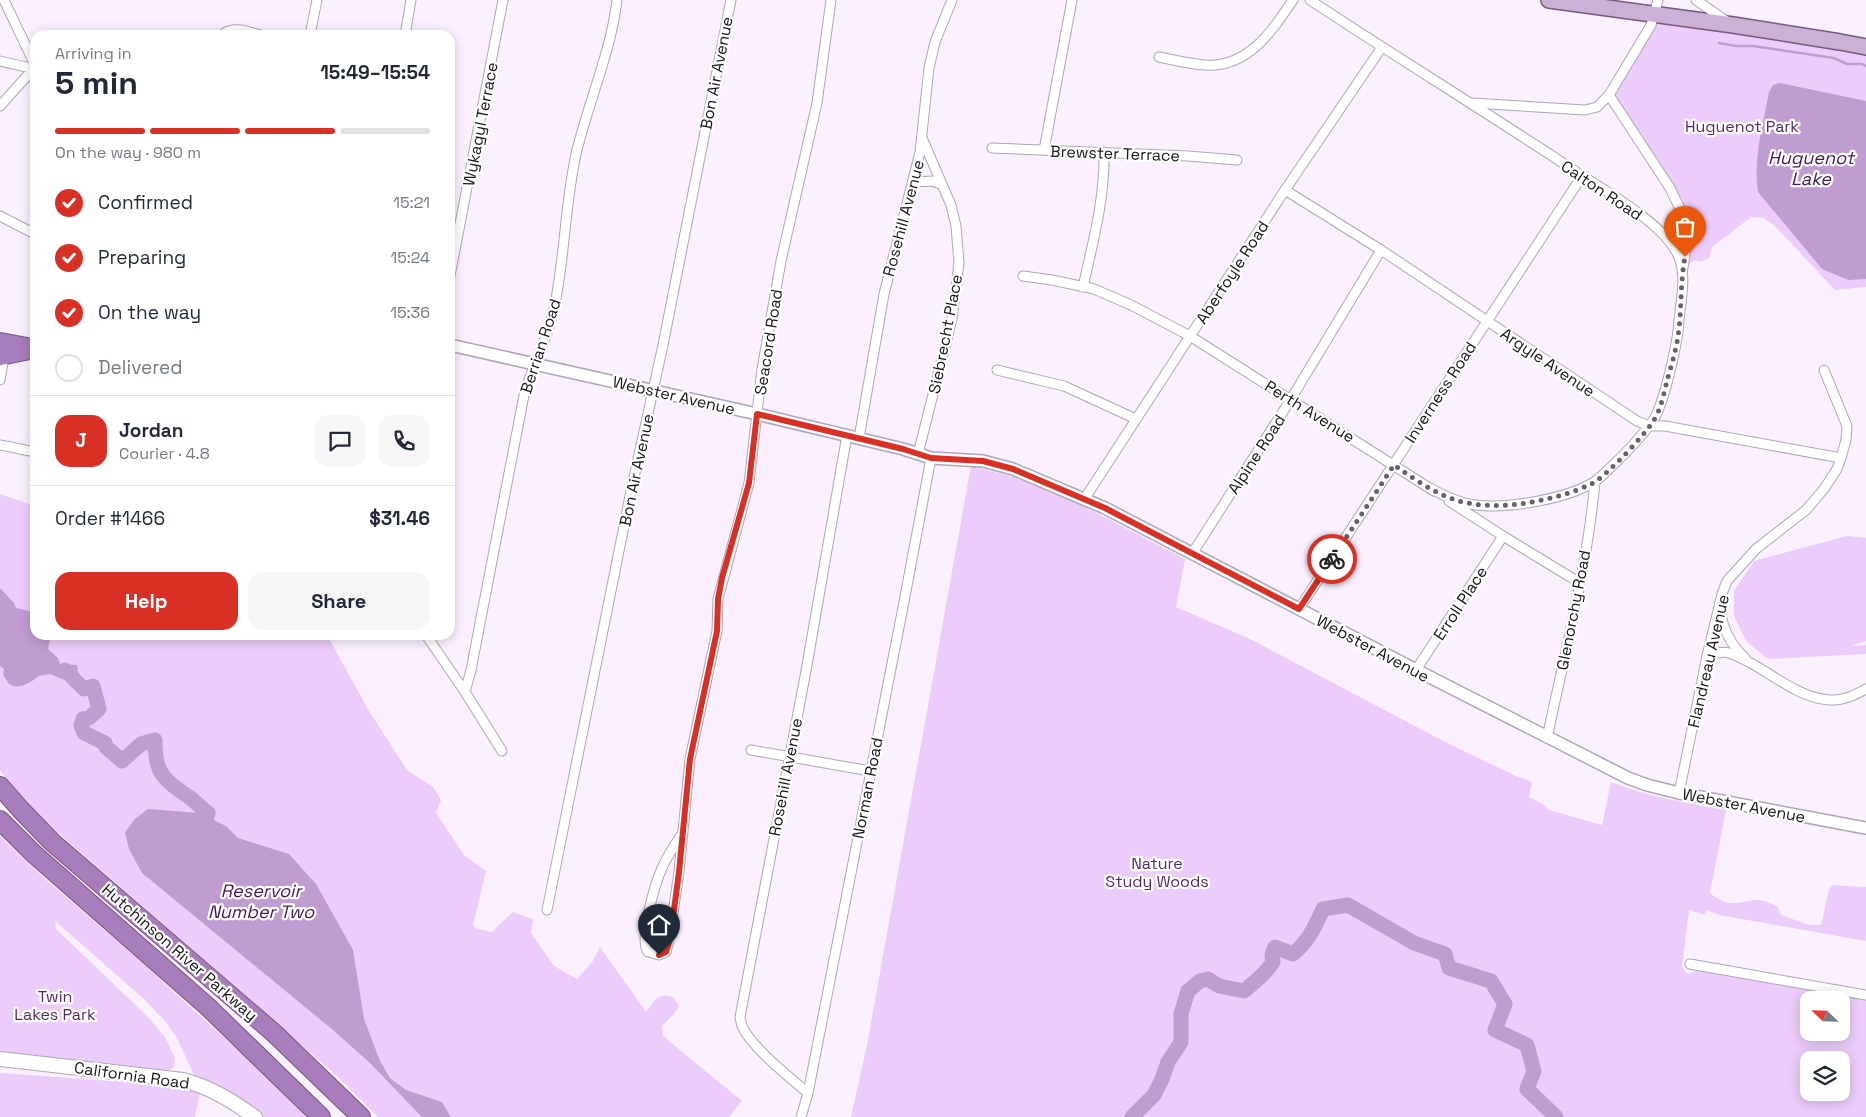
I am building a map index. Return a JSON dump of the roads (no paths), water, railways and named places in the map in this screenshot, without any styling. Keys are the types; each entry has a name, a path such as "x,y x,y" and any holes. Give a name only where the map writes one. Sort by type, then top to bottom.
{"highway":[{"path":"0,342 30,348"},
{"path":"1,356 30,350"},
{"name":"Hutchinson River Parkway","path":"0,786 52,842 275,1034 362,1117"},
{"name":"Hutchinson River Parkway","path":"0,820 34,854 208,1007 321,1117"}],"main road":[{"path":"1549,0 1656,7 1733,25 1866,47"},
{"name":"California Road","path":"0,1059 173,1078 212,1090 255,1117"}],"street":[{"path":"4,0 30,55"},
{"path":"311,30 317,0"},
{"path":"406,30 411,0"},
{"name":"Wykagyl Terrace","path":"455,250 503,0"},
{"name":"Berrian Road","path":"466,692 525,390 542,348 557,295 569,191 576,154 604,57 617,0"},
{"name":"Bon Air Avenue","path":"547,910 631,491 653,391 730,0"},
{"name":"Seacord Road","path":"683,832 662,868 648,914 645,946 648,952 659,955 666,952 670,940 679,872 683,832 690,759 717,631 718,599 749,483 762,369 781,261 810,135 831,0"},
{"name":"Rosehill Avenue","path":"859,438 884,294 920,152 931,59 935,42 952,0"},
{"path":"1044,150 1072,0"},
{"path":"1159,57 1206,65 1219,64 1241,58 1269,34 1293,0"},
{"name":"Calton Road","path":"1310,0 1473,103 1582,176 1657,228 1678,255 1682,273 1678,337 1659,407 1653,421 1632,447 1595,482 1562,495 1510,505 1474,505 1446,497 1430,488"},
{"path":"1696,0 1733,25"},
{"path":"1473,103 1586,110 1597,106 1609,95 1640,45 1651,25 1656,7"},
{"name":"Aberfoyle Road","path":"1085,498 1285,190 1382,47"},
{"path":"0,61 30,69"},
{"path":"0,106 30,74"},
{"path":"1609,95 1670,188 1680,209 1687,231 1682,273"},
{"name":"Siebrecht Place","path":"918,454 952,319 959,263 956,226 950,205 922,138"},
{"name":"Brewster Terrace","path":"992,148 1237,160"},
{"path":"1083,287 1100,206 1104,178 1104,152"},
{"name":"Inverness Road","path":"1299,609 1582,176"},
{"path":"913,182 933,181 942,185"},
{"name":"Argyle Avenue","path":"1285,190 1380,250 1637,421 1649,426 1665,426 1841,458"},
{"path":"0,216 30,231"},
{"name":"Alpine Road","path":"1192,554 1291,400 1380,250"},
{"name":"Perth Avenue","path":"1023,276 1052,280 1094,290 1131,306 1190,336 1580,583"},
{"name":"Webster Avenue","path":"455,346 847,435 931,458 983,461 1013,469 1085,498 1547,738 1628,778 1679,793 1866,828"},
{"path":"0,380 1,356"},
{"path":"997,370 1064,386 1136,419"},
{"name":"Flandreau Avenue","path":"1679,793 1707,656 1727,581 1756,549 1806,510 1837,469 1841,458 1846,440 1846,426 1824,370"},
{"name":"Rosehill Avenue","path":"808,1093 780,1069 750,1039 742,1027 740,1017 806,671 847,435"},
{"path":"0,445 30,451"},
{"name":"Norman Road","path":"801,1117 808,1093 931,458"},
{"name":"Glenorchy Road","path":"1547,738 1580,583 1592,513 1595,482"},
{"name":"Erroll Place","path":"1416,670 1503,536"},
{"path":"1722,594 1721,612 1729,637 1739,653 1752,665"},
{"path":"430,640 466,692 502,751"},
{"path":"1707,656 1717,652 1729,653 1785,684 1818,698 1832,700 1851,697 1866,689"},
{"path":"750,750 870,771"},
{"path":"1690,964 1866,995"}],"water":[{"name":"Huguenot Lake","path":"1780,83 1866,101 1866,279 1848,280 1822,269 1758,192 1758,155 1769,92 1773,85"},
{"path":"0,588 14,603 16,608 29,611 30,640 50,640 48,649 58,658 60,664 77,665 80,685 50,674 38,676 22,686 14,686 3,675 4,669 0,666"},
{"name":"Reservoir Number Two","path":"148,809 199,813 226,826 238,838 289,854 316,884 353,950 364,1019 380,1061 390,1078 406,1090 442,1102 451,1117 422,1117 371,1064 333,1030 142,873 129,849 125,832 135,819"}],"waterway":[{"path":"1719,43 1834,58 1847,64 1862,64 1866,66"},
{"path":"65,670 84,689 93,686 99,709 89,718 83,719 81,725 84,733 105,743 106,747 122,761 141,744 155,740 155,751 162,775 208,813 207,817"},
{"path":"1132,1117 1154,1095 1168,1062 1181,1042 1181,1014 1188,991 1200,981 1208,979 1219,986 1244,991 1260,978 1273,962 1272,955 1275,947 1293,954 1307,939 1323,909 1348,905 1414,943 1445,954 1449,968 1491,981 1505,1004 1495,1030 1527,1045 1534,1071 1527,1089 1556,1117"}],"park label":[{"name":"Huguenot Park","path":"1742,126"},
{"name":"Nature Study Woods","path":"1157,872"},
{"name":"Twin Lakes Park","path":"55,1005"}]}
